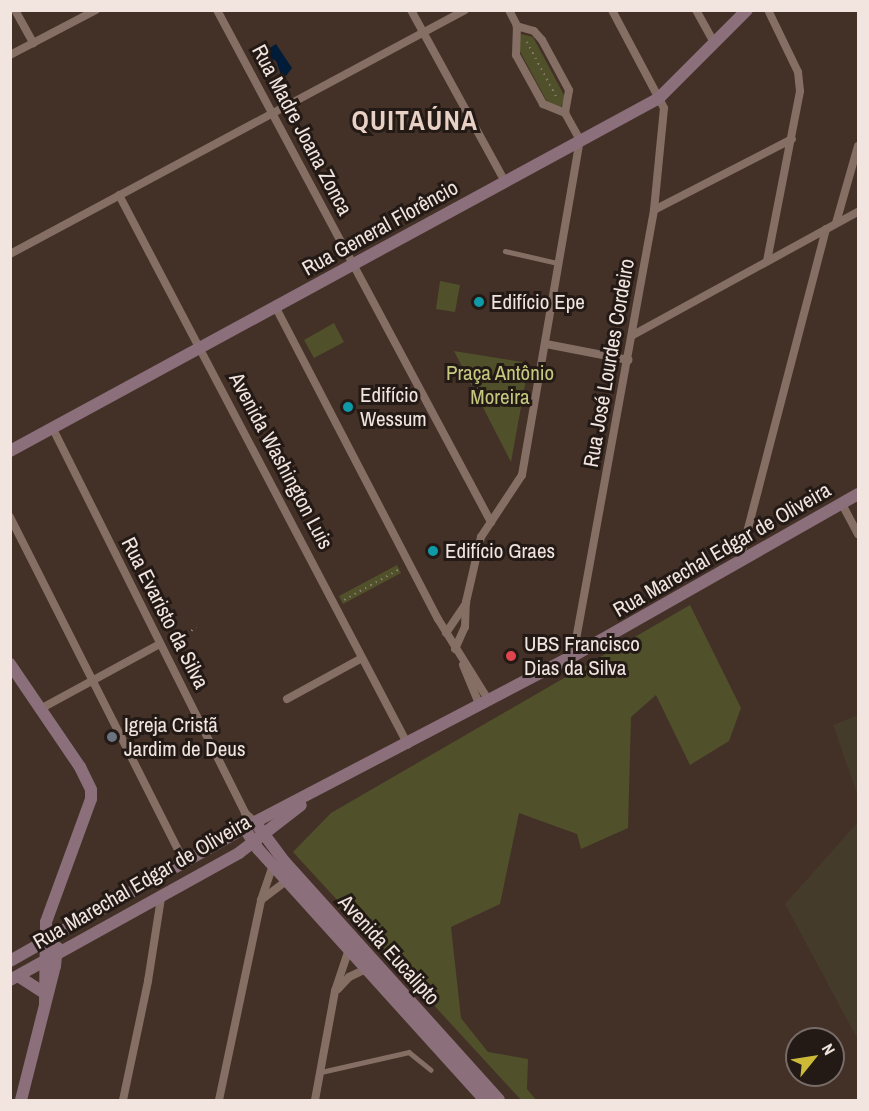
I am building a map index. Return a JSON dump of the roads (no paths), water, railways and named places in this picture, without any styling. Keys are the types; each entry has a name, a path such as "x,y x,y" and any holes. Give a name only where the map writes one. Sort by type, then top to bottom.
{"main road":[{"name":"Rua General Florêncio","path":"10,451 659,98 747,10"},
{"name":"Rua Marechal Edgar de Oliveira","path":"10,961 250,825 408,745 588,648 739,564 858,494"},
{"path":"10,664 42,708 87,780 91,799 46,922 43,944 44,997"},
{"name":"Rua Marechal Edgar de Oliveira","path":"14,978 161,898 265,835 318,790"},
{"name":"Avenida Eucalipto","path":"250,825 265,835 351,944 366,969 485,1101"},
{"name":"Avenida Eucalipto","path":"250,825 253,842 286,880 351,944 499,1101"},
{"path":"21,1101 44,997 57,953 56,936"},
{"path":"14,978 44,997"}],"street":[{"path":"15,10 33,43"},
{"path":"10,55 96,10"},
{"name":"Rua Madre Joana Zonca","path":"217,10 491,522"},
{"path":"411,10 506,182"},
{"path":"10,254 465,10"},
{"path":"455,649 465,627 466,602 476,552 491,522 522,475 561,263 580,140 566,113 568,90 554,62 539,36 518,26 509,10"},
{"path":"612,10 659,98"},
{"path":"696,10 714,43"},
{"path":"768,10 800,83 792,139 768,261"},
{"path":"518,26 514,47 527,76 547,109 566,113"},
{"name":"Rua José Lourdes Cordeiro","path":"573,656 654,210 664,108 659,98"},
{"path":"654,210 792,139"},
{"path":"836,223 858,146"},
{"name":"Avenida Washington Luis","path":"119,195 201,347 408,745"},
{"path":"633,335 858,212"},
{"path":"739,564 826,229"},
{"path":"275,306 485,703"},
{"path":"546,344 628,360"},
{"name":"Rua Evaristo da Silva","path":"53,429 250,825"},
{"path":"842,504 858,534"},
{"path":"10,517 95,679 185,863"},
{"path":"446,633 466,602"},
{"path":"577,635 588,648"},
{"path":"42,708 160,644"},
{"path":"287,699 362,658"},
{"path":"219,1101 261,900 273,865"},
{"path":"261,900 286,880"},
{"path":"123,1101 148,981 161,898"},
{"path":"315,1101 335,991 351,944"},
{"path":"335,991 349,977 366,969"}],"lane":[{"path":"505,250 561,263"},
{"path":"321,1072 409,1052 431,1071"}],"water":[{"path":"276,44 292,68 286,76 281,75 276,61 269,57 268,49"}],"place":[{"name":"Edifício Epe","path":"479,302"},
{"name":"Edifício Wessum","path":"348,407"},
{"name":"Edifício Graes","path":"433,551"},
{"name":"UBS Francisco Dias da Silva","path":"511,656"},
{"name":"Igreja Cristã Jardim de Deus","path":"112,737"}],"district":[{"name":"QUITAÚNA","path":"415,121"}],"park label":[{"name":"Praça Antônio Moreira","path":"500,385"}]}
